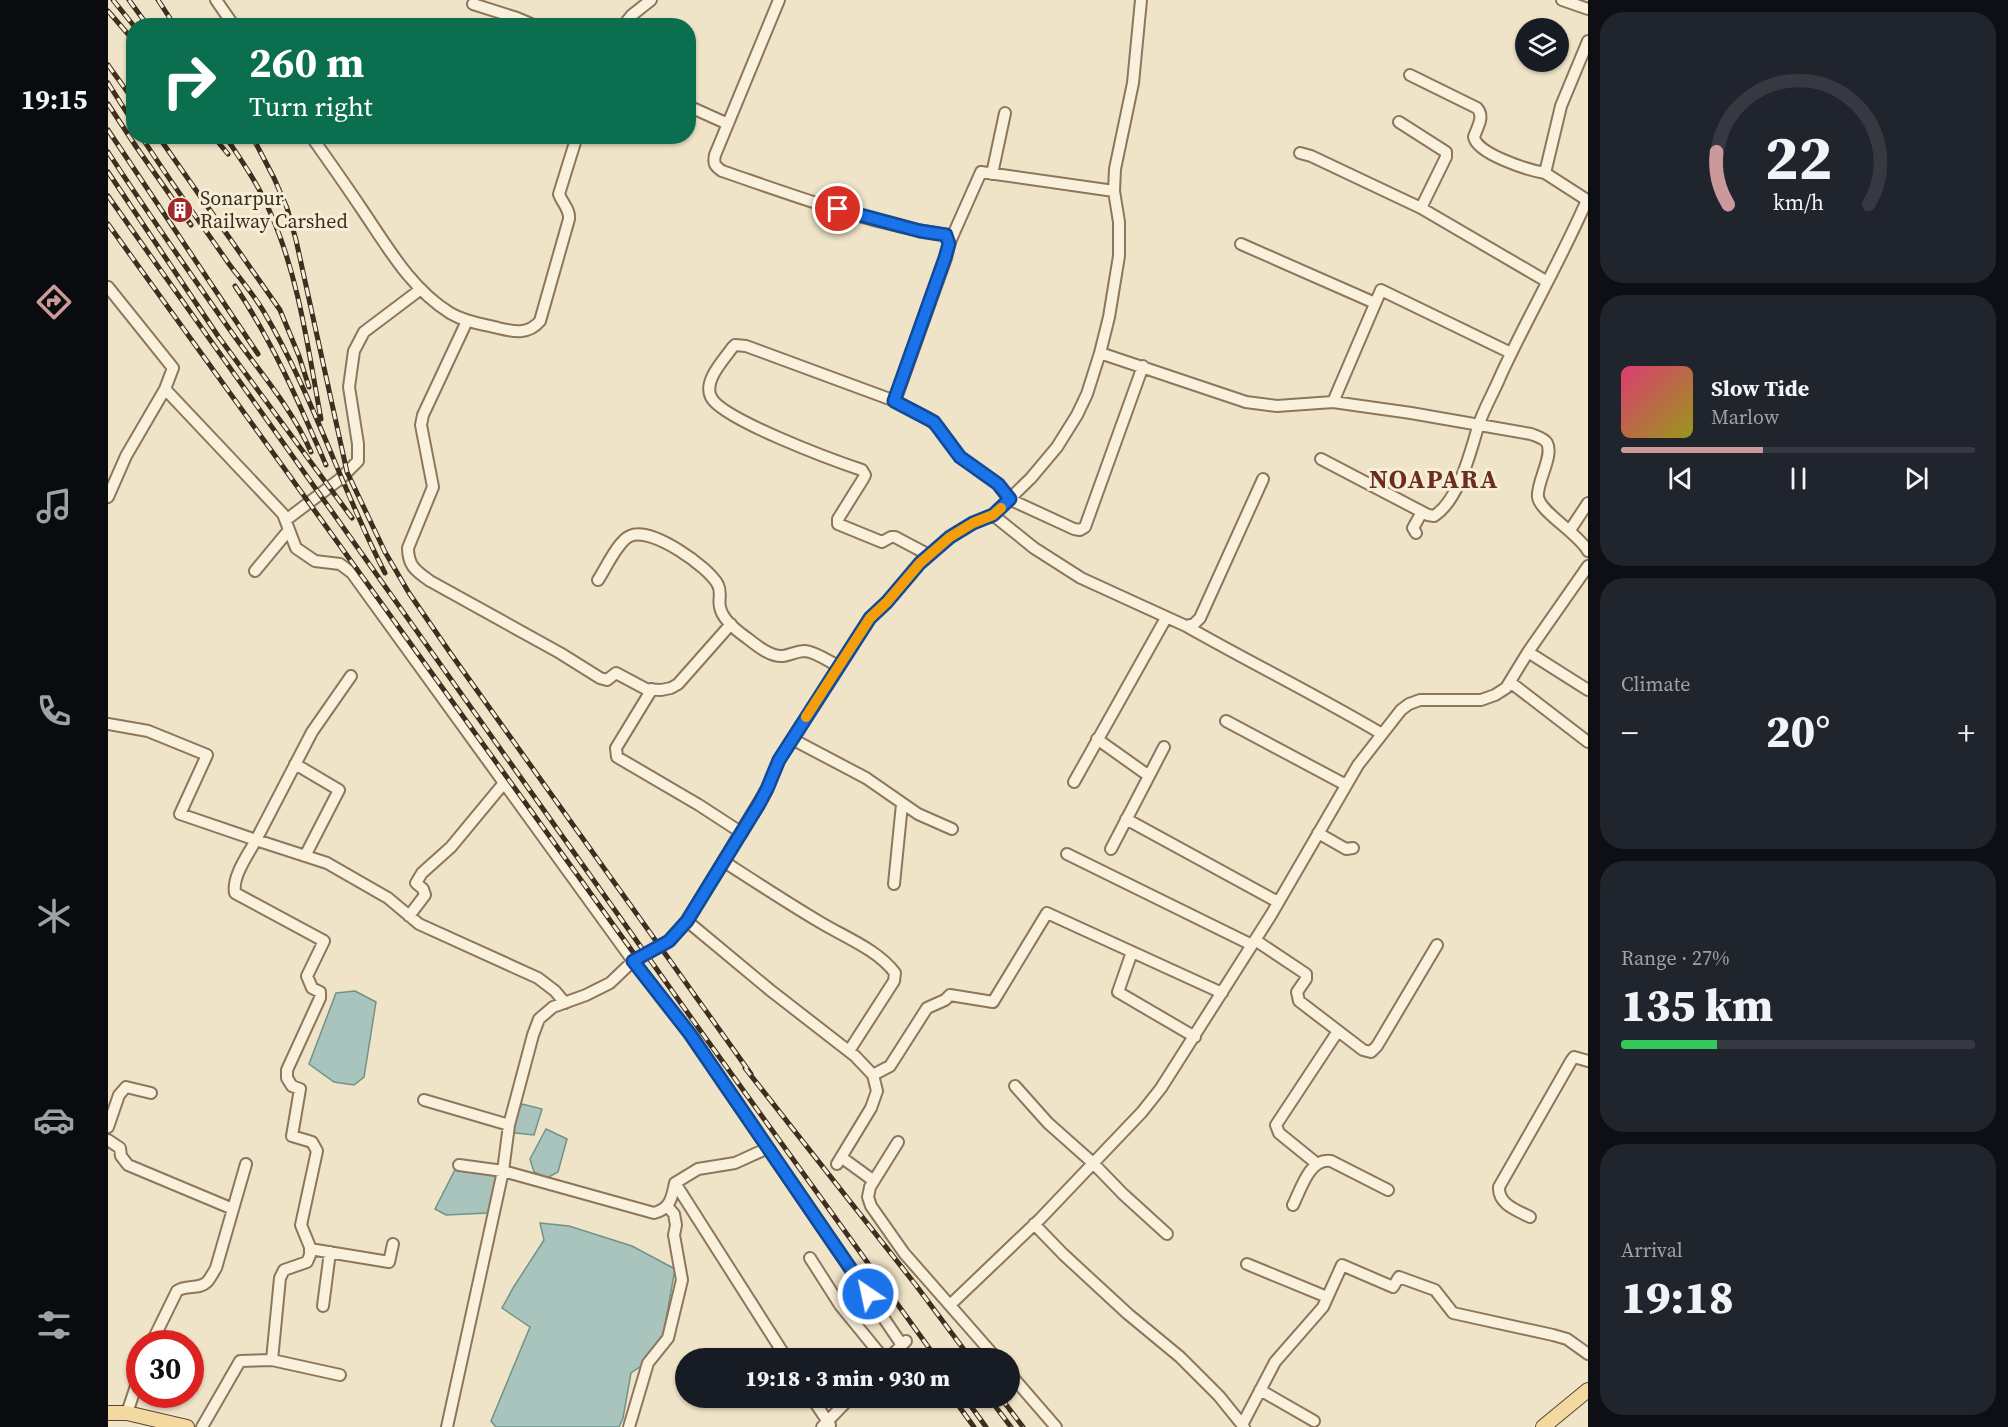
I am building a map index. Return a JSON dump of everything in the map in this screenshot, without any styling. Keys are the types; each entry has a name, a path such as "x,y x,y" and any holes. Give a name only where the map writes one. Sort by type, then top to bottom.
{"main road":[{"path":"1549,1425 1588,1390"},
{"path":"108,1413 127,1413 187,1427"}],"street":[{"path":"216,0 228,18"},
{"path":"630,18 651,0"},
{"path":"779,0 728,124 714,162 716,167 817,204 920,231 946,235 949,244"},
{"path":"447,1427 503,1171 509,1125 539,1019 553,1007 586,995 610,982 633,961 669,941 687,921 742,833 767,789 779,760 870,618 928,555 950,537 973,523 993,515 1010,499 1050,455 1077,415 1087,394 1100,353 1109,317 1119,256 1119,222 1114,191 1115,169 1133,83 1140,0"},
{"path":"1562,0 1588,9"},
{"path":"473,4 518,18"},
{"path":"1545,173 1561,106 1588,41"},
{"path":"1321,459 1422,512 1434,516 1444,507 1464,474 1479,425 1511,353 1587,201 1545,173 1517,166 1478,145 1474,137 1480,117 1477,108 1410,75"},
{"path":"696,110 728,124"},
{"path":"992,174 1005,113"},
{"path":"1399,122 1446,152 1446,157 1421,208"},
{"path":"316,144 389,251 421,289 451,314 468,321 515,332 526,332 540,321 569,219 568,210 559,194 575,144"},
{"path":"1300,153 1311,156 1421,208 1546,281"},
{"path":"894,401 949,244 981,172 1114,191"},
{"path":"1241,244 1375,303"},
{"path":"108,287 173,368 165,389 126,456 108,497"},
{"path":"255,571 288,525 358,461 358,444 349,387 354,351 364,332 421,289"},
{"path":"1334,402 1381,290 1511,353"},
{"path":"468,321 423,415 421,425 433,487 408,548 408,558 415,570 430,581 560,653 600,678 607,680 616,673 646,689 661,690 678,684 731,624"},
{"path":"928,555 895,537 882,542 838,524 838,519 863,479 864,472 816,454 734,416 711,398 709,387 713,375 735,345 894,401 934,422 960,457 998,484 1010,499 1080,530 1085,527 1143,366"},
{"path":"1100,353 1260,405 1334,402 1479,425 1542,438 1547,442 1548,450 1538,500 1542,508 1570,530 1588,551"},
{"path":"165,389 283,514 296,548 306,557 315,561 340,564 352,573 633,961 690,1034 904,1343 898,1348"},
{"path":"1186,626 1194,624 1200,618 1263,479"},
{"path":"1570,530 1588,503"},
{"path":"1416,533 1413,528 1422,512"},
{"path":"993,515 1034,548 1081,578 1186,626 1382,734"},
{"path":"598,580 622,542 630,536 640,534 654,537 684,554 717,583 721,592 719,606 721,611 731,624 746,637 774,655 783,656 807,651 838,666"},
{"path":"950,1305 1034,1224 1142,1112 1167,1080 1278,902 1358,765 1401,710 1420,700 1481,700 1506,688 1528,652 1588,566"},
{"path":"1074,782 1166,618"},
{"path":"1528,652 1588,690"},
{"path":"272,1360 280,1278 284,1270 308,1262 310,1254 301,1225 317,1150 312,1142 292,1136 300,1089 291,1086 287,1078 287,1070 320,998 320,992 312,988 307,976 324,941 235,893 234,886 236,878 312,732 351,676"},
{"path":"1510,682 1588,742"},
{"path":"652,689 616,748 617,757 742,833"},
{"path":"1226,721 1346,785"},
{"path":"108,724 148,731 207,755 180,814 327,863 388,898 419,924 538,978 555,991 565,1003"},
{"path":"792,739 866,778 918,814 952,829"},
{"path":"1097,740 1149,776"},
{"path":"1111,849 1164,747"},
{"path":"295,764 339,790 305,856"},
{"path":"409,916 425,895 423,889 416,883 422,873 451,847 504,783"},
{"path":"894,884 902,804"},
{"path":"1126,819 1278,902"},
{"path":"1318,833 1346,849 1353,848"},
{"path":"1067,854 1253,943 1304,971 1306,979 1297,992 1299,1001 1363,1050 1371,1052 1377,1046 1437,945"},
{"path":"723,861 819,922 861,945 889,965 895,974 894,981 849,1051"},
{"path":"873,1075 890,1066 927,1008 945,1000 950,995 993,1002 1047,913 1222,993"},
{"path":"687,921 770,990 849,1051 873,1075 877,1091 871,1108 839,1160 874,1181"},
{"path":"1132,952 1118,992 1195,1037"},
{"path":"1316,1163 1279,1133 1276,1125 1338,1031"},
{"path":"1530,1217 1503,1202 1499,1194 1499,1187 1571,1061 1577,1057 1588,1061"},
{"path":"1015,1086 1048,1123 1093,1162 1167,1234"},
{"path":"108,1127 119,1095 126,1087 152,1093"},
{"path":"424,1100 509,1125"},
{"path":"108,1140 120,1148 121,1156 128,1165 233,1209"},
{"path":"898,1142 870,1188 868,1197 871,1206 903,1253 987,1348"},
{"path":"459,1165 503,1171 654,1213 664,1211 671,1202 675,1183 698,1169 735,1162 768,1148"},
{"path":"1293,1205 1316,1163 1324,1160 1331,1161 1388,1190"},
{"path":"158,1330 177,1291 180,1288 202,1285 207,1282 216,1268 246,1164"},
{"path":"675,1183 780,1348"},
{"path":"629,1427 648,1363 668,1338 681,1280 674,1235 676,1225 674,1214 667,1206"},
{"path":"1034,1224 1128,1314 1180,1357 1219,1396 1243,1426 1275,1362 1314,1319 1342,1265 1393,1287 1399,1277 1435,1290 1453,1314 1553,1335 1567,1340 1588,1354"},
{"path":"310,1249 389,1262 393,1244"},
{"path":"323,1306 330,1252"},
{"path":"810,1258 840,1305 877,1348"},
{"path":"1247,1264 1327,1297"},
{"path":"202,1427 240,1361 272,1360 340,1375"},
{"path":"1020,1386 1056,1427"},
{"path":"1260,1390 1314,1421"},
{"path":"127,1413 129,1408"},
{"path":"817,1408 826,1425 840,1408"}],"water":[{"path":"355,991 376,1002 364,1077 354,1085 334,1082 309,1064 336,993"},
{"path":"522,1104 542,1109 534,1135 515,1133 512,1124"},
{"path":"546,1129 567,1139 558,1172 547,1178 534,1172 530,1159"},
{"path":"459,1162 498,1173 488,1213 446,1215 435,1209"},
{"path":"540,1223 569,1226 632,1246 675,1269 662,1342 656,1356 631,1373 623,1418 619,1427 496,1427 491,1421 530,1327 502,1308 544,1240"}],"railway":[{"path":"113,0 128,18"},
{"path":"129,0 142,18"},
{"path":"158,0 170,18"},
{"path":"108,11 126,32"},
{"path":"108,65 126,90"},
{"path":"108,83 126,111"},
{"path":"108,104 126,131"},
{"path":"108,130 258,354"},
{"path":"134,144 191,225"},
{"path":"146,144 264,312 297,376 385,573"},
{"path":"164,144 280,310 309,387"},
{"path":"220,144 228,154"},
{"path":"230,144 261,192 280,237 302,314 321,419"},
{"path":"256,144 287,208 296,240 347,472 385,552 409,593 451,654 751,1074"},
{"path":"108,152 199,286 284,405 311,452"},
{"path":"108,172 218,336 352,518"},
{"path":"108,196 702,1033 929,1348"},
{"path":"108,224 661,991"},
{"path":"235,286 273,351 326,465"},
{"path":"745,1068 963,1348"},
{"path":"960,1408 974,1427"},
{"path":"972,1408 986,1427"},
{"path":"997,1408 1011,1427"},
{"path":"1009,1408 1023,1427"}],"slow traffic":[{"path":"806,717 870,618 887,602 920,563 950,537 973,523 993,515 1001,508"}],"place":[{"name":"Sonarpur Railway Carshed","path":"180,210"}],"district":[{"name":"NOAPARA","path":"1434,479"}],"route":[{"path":"838,209 920,231 946,235 949,244 945,258 894,401 934,422 960,457 998,484 1010,499 993,515 973,523 950,537 920,563 887,602 870,618 779,760 759,804 687,921 669,941 633,961 690,1034 868,1294"}]}
